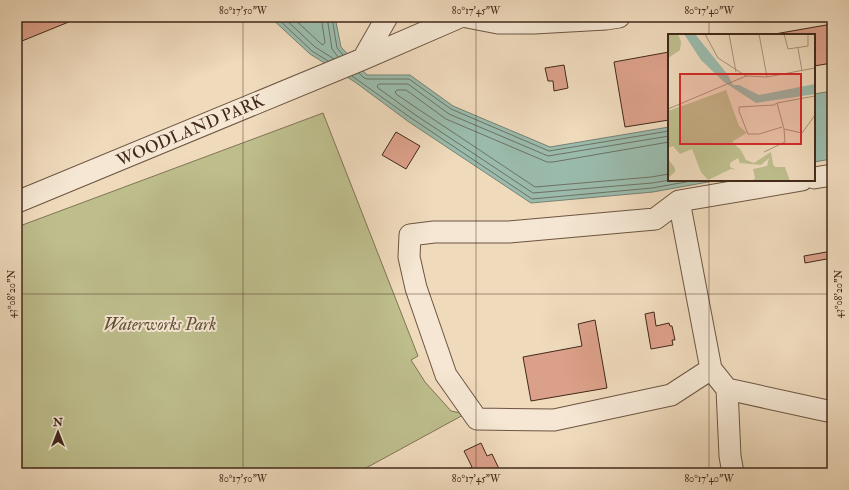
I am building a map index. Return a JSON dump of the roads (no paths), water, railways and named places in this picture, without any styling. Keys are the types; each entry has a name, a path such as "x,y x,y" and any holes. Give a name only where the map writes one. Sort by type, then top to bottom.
{"street":[{"path":"363,59 387,17"},
{"name":"WOODLAND PARK","path":"17,202 363,59 460,17"},
{"path":"467,17 498,23 534,23 611,18"},
{"path":"815,178 832,175"},
{"path":"711,369 671,395 554,420 477,418 446,375 416,288 409,257 410,235 434,232 508,232 655,219 679,201 796,181"},
{"path":"679,201 711,369 727,389 730,456 734,473"},
{"path":"727,389 832,412"}],"water":[{"path":"270,17 335,17 341,47 367,75 410,75 453,106 550,147 668,127 668,181 714,181 653,192 531,203 409,122 355,82 310,54"},
{"path":"832,91 832,159 815,162 815,94"}],"park label":[{"name":"Waterworks Park","path":"160,324"}]}
